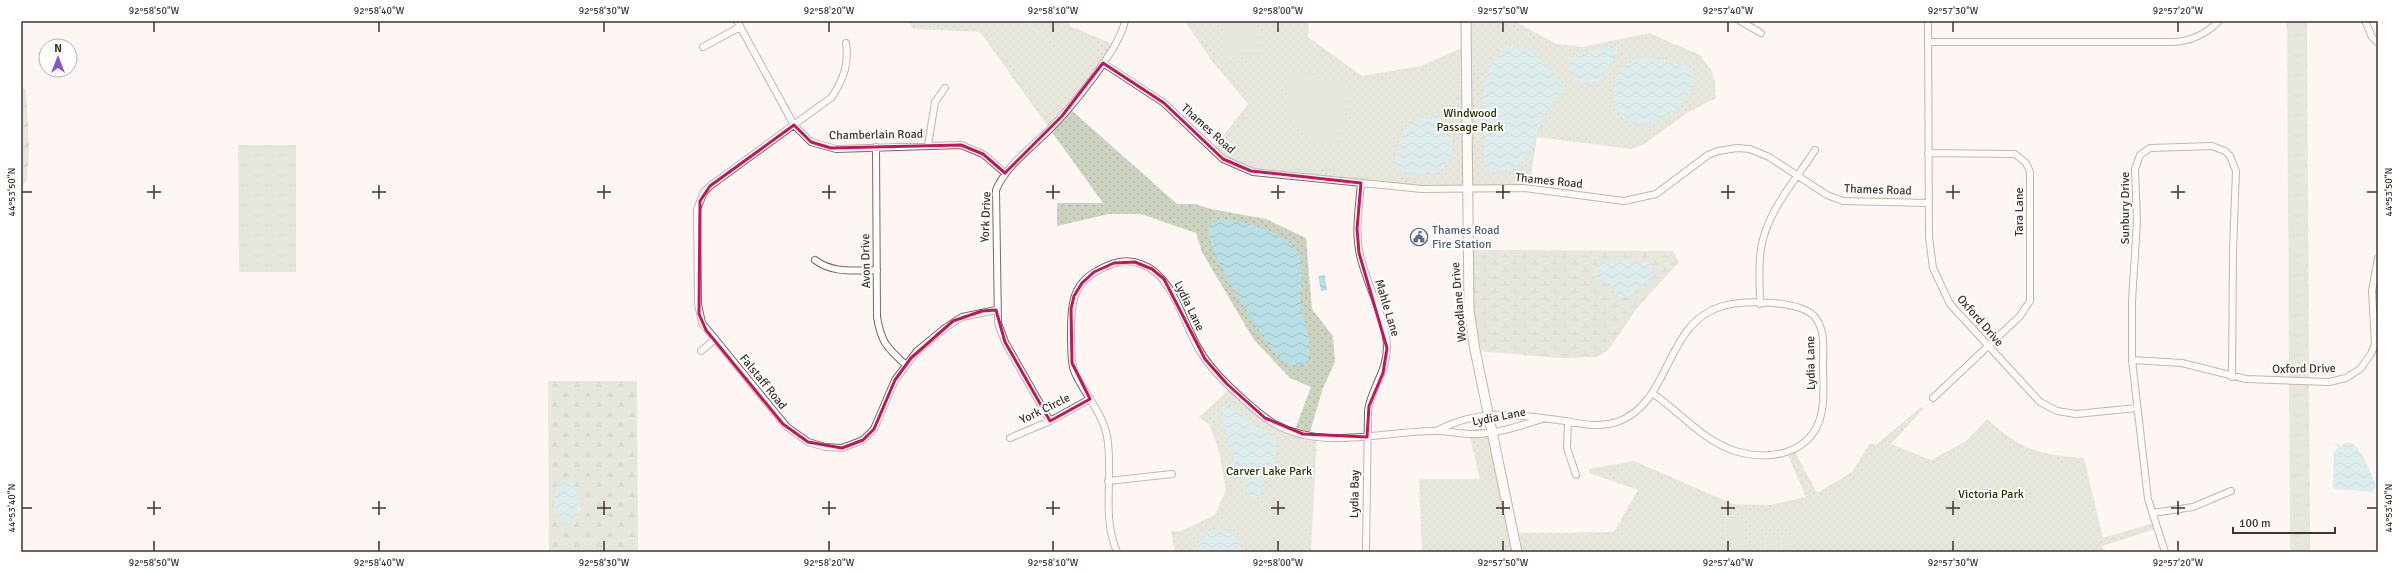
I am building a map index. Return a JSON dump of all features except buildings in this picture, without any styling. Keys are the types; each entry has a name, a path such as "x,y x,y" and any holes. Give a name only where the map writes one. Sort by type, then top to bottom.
{"street":[{"name":"Chamberlain Road","path":"737,21 794,125 811,142 826,147 876,147 948,144 974,149 983,154 1005,173"},
{"name":"York Drive","path":"1050,421 1000,333 996,310 996,190 1005,173 1062,116 1103,63 1118,41 1125,21"},
{"name":"Woodlane Drive","path":"1466,21 1466,189 1469,310 1517,552"},
{"path":"1740,21 1761,33"},
{"name":"Oxford Drive","path":"1928,21 1928,203 1930,252 1938,282 1960,316 2040,402 2057,410 2076,414 2136,408"},
{"path":"1928,42 2174,42 2194,39 2212,28 2219,21"},
{"path":"2365,21 2372,37 2378,43"},
{"path":"703,47 740,27"},
{"name":"Falstaff Road","path":"846,42 848,60 839,87 832,97 710,186 700,201 697,210 698,304 702,322 714,340 783,424 801,438 825,447 849,446 868,435 879,419 895,380 906,364 953,321 972,313 996,310"},
{"name":"Thames Road","path":"1103,63 1164,104 1209,147 1232,164 1253,172 1422,189 1524,188 1612,200 1636,200 1656,194 1708,155 1718,151 1737,148 1761,152 1827,195 1843,201 1928,203"},
{"path":"928,145 935,102 945,88"},
{"name":"Sunbury Drive","path":"2165,552 2152,513 2136,408 2132,360 2131,330 2136,239 2137,162 2144,150 2156,146 2212,146 2224,151 2230,156 2236,171 2233,250 2232,376"},
{"name":"Avon Drive","path":"876,147 877,317 882,338 887,348 906,364"},
{"path":"1760,304 1760,256 1763,237 1773,214 1816,150"},
{"name":"Tara Lane","path":"1928,152 2008,153 2020,158 2028,168 2030,301 2020,316 1933,398"},
{"name":"Mahle Lane","path":"1361,183 1357,229 1359,250 1384,329 1387,348 1384,370 1369,406 1367,437"},
{"name":"Oxford Drive","path":"2132,360 2182,363 2232,376 2262,380 2329,382 2346,378 2360,369 2371,354 2375,344 2372,291 2378,258"},
{"path":"815,260 825,268 833,270 877,270"},
{"name":"Lydia Lane","path":"1117,552 1109,526 1106,434 1101,418 1075,374 1072,363 1071,312 1074,296 1082,283 1094,272 1116,262 1135,262 1152,269 1164,279 1205,359 1227,384 1263,416 1279,426 1300,434 1367,437 1436,431 1469,434 1493,431 1542,419"},
{"name":"Lydia Lane","path":"1436,431 1458,420 1489,415 1517,414 1542,419 1597,426 1620,421 1638,409 1652,393 1682,336 1697,318 1725,305 1760,304 1801,307 1814,316 1821,329 1822,410 1817,426 1802,445 1787,453 1774,455 1749,454 1731,450 1710,439 1652,393"},
{"path":"701,351 714,340"},
{"name":"York Circle","path":"1010,438 1050,421 1090,399"},
{"path":"1568,422 1567,448 1576,475"},
{"name":"Lydia Bay","path":"1366,551 1367,437"},
{"path":"1108,481 1172,474"},
{"path":"2152,513 2193,507 2231,491"}],"highlighted area":[{"path":"1103,63 1164,103 1223,159 1251,171 1361,183 1357,229 1359,253 1387,348 1383,373 1369,406 1367,437 1303,434 1265,418 1227,384 1205,359 1164,279 1152,269 1135,262 1114,263 1094,272 1082,283 1074,296 1071,309 1072,363 1090,399 1050,421 1005,342 996,310 982,311 953,321 911,358 895,380 874,429 863,440 842,448 808,442 783,424 706,330 699,314 700,201 710,186 794,125 811,142 831,148 961,145 983,154 1005,173 1062,116"}],"green space":[{"name":"Carver Lake Park","path":"908,21 1070,21 1070,26 1115,45 1069,108 1177,204 1195,204 1211,209 1266,219 1306,238 1312,309 1333,336 1335,362 1323,388 1309,435 1317,436 1311,552 1175,552 1171,531 1181,531 1215,515 1226,490 1218,448 1209,424 1199,417 1231,388 1260,414 1294,432 1311,387 1290,378 1254,340 1202,252 1196,233 1141,214 1109,214 1057,226 1057,203 1103,203 980,32 913,29"},
{"name":"Windwood Passage Park","path":"1188,21 1309,21 1308,37 1362,76 1421,66 1466,46 1466,23 1517,23 1557,44 1582,47 1649,33 1700,55 1710,68 1715,80 1716,98 1687,113 1643,145 1630,149 1537,137 1529,189 1422,189 1253,172 1212,150 1248,104 1212,61 1187,24"},
{"path":"1240,21 1241,25 1258,23 1261,51 1244,53 1244,57 1226,60 1222,23"},
{"path":"2287,21 2307,21 2310,552 2290,552"},
{"path":"1290,71 1347,84 1351,90 1338,145 1310,139 1296,126 1289,109 1287,99"},
{"path":"21,86 26,90 29,145 27,180 21,187"},
{"path":"238,145 296,145 296,272 239,272"},
{"path":"1467,250 1673,251 1679,262 1638,307 1608,350 1597,357 1561,358 1476,351"},
{"path":"548,381 637,381 638,552 549,552","holes":["561,481 579,498 580,510 574,520 554,506"]},
{"name":"Victoria Park","path":"1921,407 1923,409 1891,444 1931,460 1965,442 1987,419 2010,438 2031,449 2043,453 2084,458 2103,538 2154,523 2156,529 2102,546 2104,552 1422,552 1419,479 1480,479 1469,434 1493,431 1513,533 1614,532 1638,490 1590,473 1589,469 1634,461 1733,504 1770,505 1806,497 1787,453 1794,450 1817,493 1852,472 1870,443 1876,445"},
{"path":"1723,518 1746,518 1746,552 1723,552"},
{"path":"1765,534 1776,534 1776,552 1765,552"},
{"path":"1780,534 1791,534 1791,552 1780,552"}],"water":[{"path":"1620,45 1619,49 1599,82 1584,84 1574,80 1567,58 1582,52"},
{"path":"1507,46 1528,48 1557,77 1564,89 1549,106 1535,141 1525,159 1517,166 1506,170 1490,172 1484,162 1482,116 1485,84 1489,69 1496,57"},
{"path":"1647,58 1663,59 1689,66 1693,72 1693,86 1684,101 1666,116 1649,122 1630,123 1623,118 1618,111 1614,93 1615,84 1622,68 1629,62"},
{"path":"1439,113 1452,141 1451,152 1445,166 1435,173 1428,174 1401,171 1394,161 1403,131 1410,123 1416,120"},
{"path":"1224,219 1253,225 1280,236 1288,241 1299,254 1302,267 1301,305 1310,343 1309,358 1305,364 1296,366 1288,364 1275,354 1232,287 1213,247 1209,232 1211,223"},
{"path":"1615,260 1649,262 1652,267 1653,275 1632,295 1620,299 1616,296 1612,284 1595,279 1592,274 1598,264"},
{"path":"1325,275 1327,290 1321,291 1318,276"},
{"path":"1224,405 1234,409 1250,423 1268,432 1276,440 1275,453 1270,471 1263,488 1255,498 1250,495 1244,486 1234,459 1221,410"},
{"path":"2333,442 2341,446 2350,443 2358,449 2366,462 2376,486 2372,492 2334,489 2334,452 2339,447"},
{"path":"564,479 574,484 579,495 578,513 576,518 569,523 564,523 559,518 556,511 556,493 559,485"},
{"path":"1214,529 1225,530 1234,534 1240,542 1242,552 1197,552 1198,544 1201,538 1206,533"}],"waterway":[{"path":"1026,21 1049,41"}],"place":[{"name":"Thames Road Fire Station","path":"1419,237"}]}
